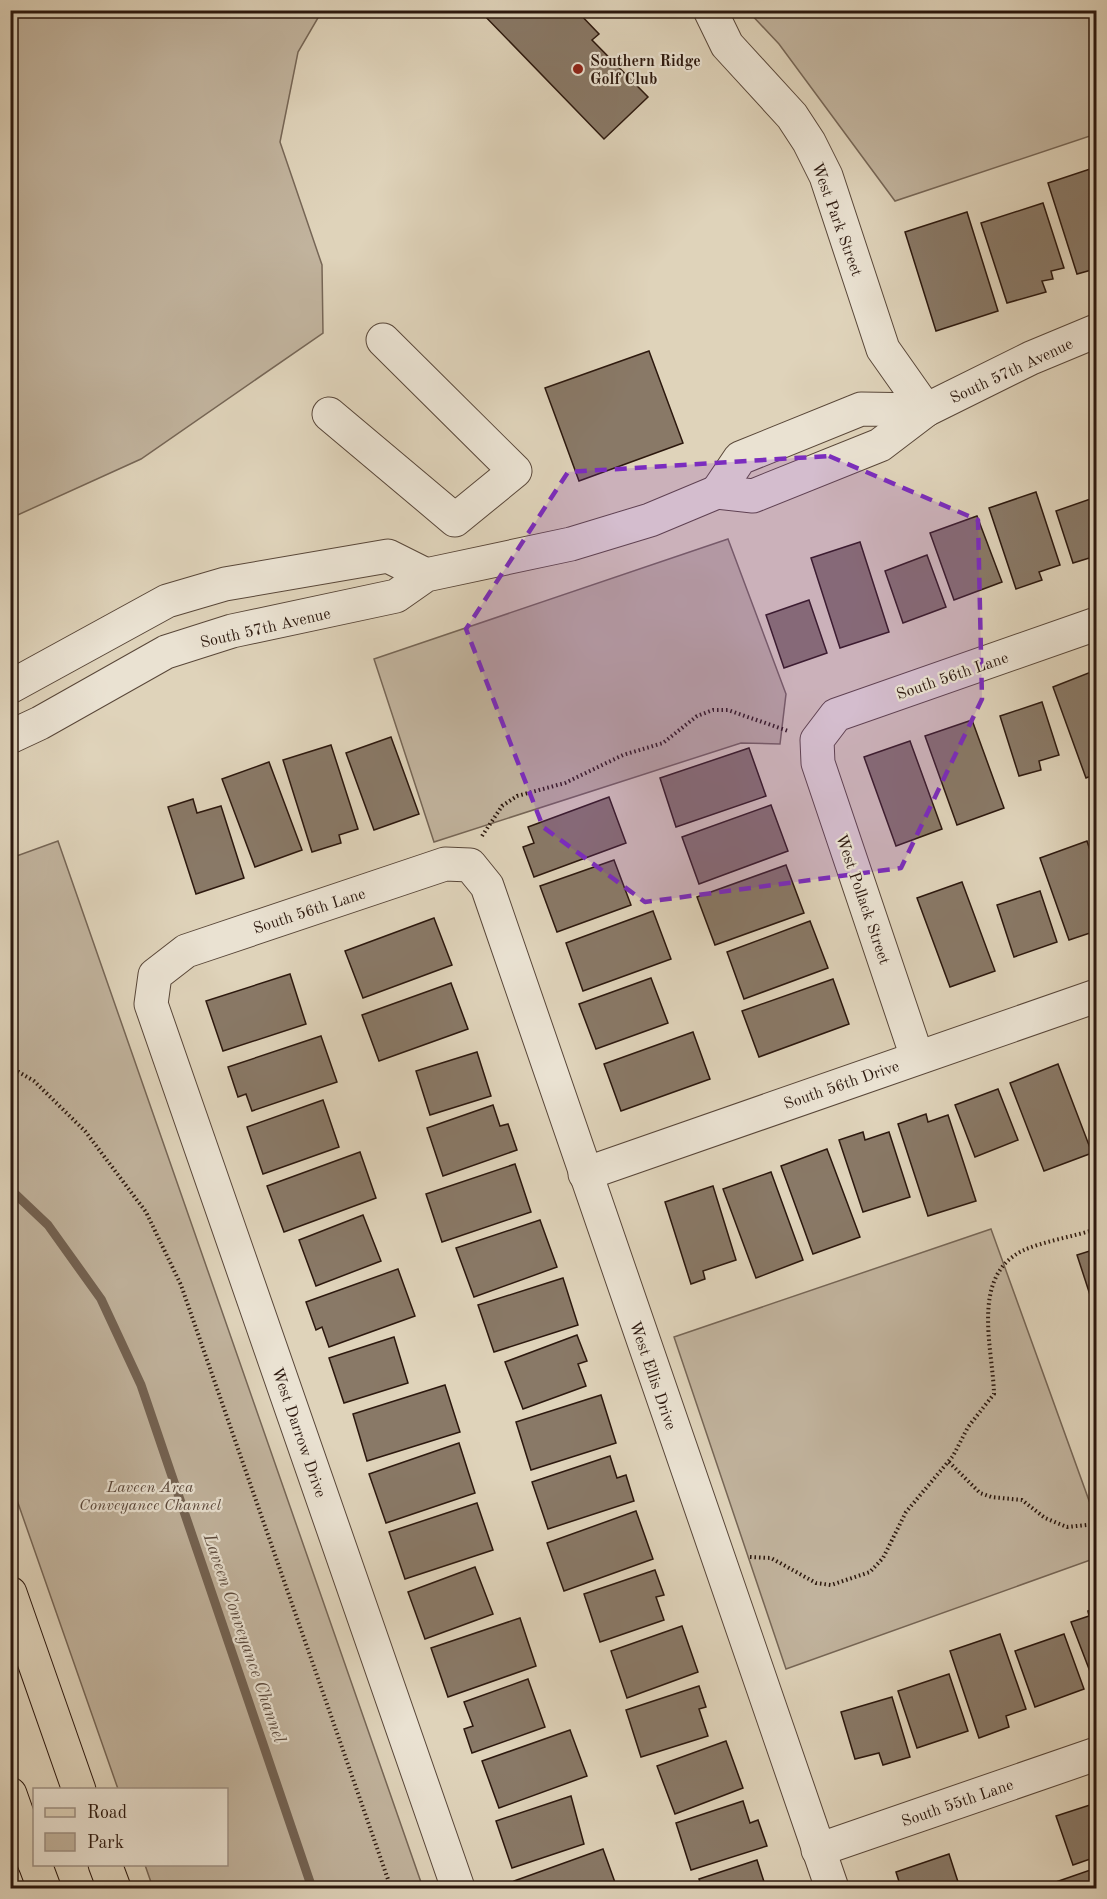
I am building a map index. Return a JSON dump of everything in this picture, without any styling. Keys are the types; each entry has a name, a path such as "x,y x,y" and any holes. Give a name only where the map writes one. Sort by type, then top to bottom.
{"main road":[{"path":"10,1593 78,1788"},
{"path":"10,1794 33,1857"},
{"path":"36,1866 44,1888"},
{"path":"106,1866 114,1888"}],"street":[{"name":"West Park Street","path":"710,10 727,45 792,116 809,142 826,176 883,349 926,410"},
{"name":"South 57th Avenue","path":"10,737 40,723 166,652 232,631 396,596 426,575 571,544 650,520 717,492 753,496 807,476 880,445 926,410 1030,358 1096,332"},
{"path":"329,414 455,520 515,471 383,340"},
{"name":"South 57th Avenue","path":"717,492 740,458 861,409 926,410"},
{"path":"791,438 807,476"},
{"path":"10,687 167,601 225,584 388,556 426,575"},
{"name":"South 56th Lane","path":"817,740 836,715 1096,624"},
{"name":"West Pollack Street","path":"817,740 818,763 917,1057"},
{"name":"South 56th Lane","path":"155,975 186,951 445,864 470,865"},
{"name":"West Ellis Drive","path":"470,865 487,886 832,1888"},
{"name":"West Darrow Drive","path":"155,975 151,1004 458,1888"},
{"name":"South 56th Drive","path":"585,1174 1096,996"},
{"name":"South 55th Lane","path":"818,1850 1096,1754"}],"path":[{"path":"470,865 489,821 502,806 517,796 565,783 623,755 663,743 697,716 713,710 728,710 817,740"},
{"path":"10,1067 34,1081 85,1131 146,1212 181,1285 391,1888"},
{"path":"720,1565 750,1557 771,1558 816,1583 831,1585 870,1572 884,1558 906,1512 949,1462 968,1426 994,1394 989,1346 990,1300 995,1276 1006,1260 1024,1250 1096,1229"},
{"path":"949,1462 980,1493 991,1497 1022,1500 1045,1518 1067,1527 1096,1524"}],"highlighted area":[{"path":"829,456 978,520 982,699 901,868 645,902 543,827 466,629 568,472"}],"green space":[{"path":"10,11 322,11 298,52 280,142 322,265 323,333 141,459 11,518"},
{"path":"748,11 1096,11 1096,134 895,201 779,44"},
{"path":"728,539 786,694 780,744 741,743 434,842 374,659"},
{"name":"Laveen Area Conveyance Channel","path":"58,841 423,1888 153,1888 145,1866 228,1866 228,1788 118,1788 11,1483 11,858"},
{"path":"991,1229 1096,1520 1096,1558 786,1669 674,1337"}],"building":[{"name":"Southern Ridge Golf Club","path":"479,10 576,10 599,34 592,40 648,97 604,139"},
{"path":"1096,167 1096,262 1093,264 1095,269 1077,274 1048,183"},
{"path":"1043,203 1064,268 1051,271 1053,279 1042,281 1046,292 1007,303 981,223"},
{"path":"967,212 998,311 936,331 905,232"},
{"path":"649,351 683,443 579,481 545,388"},
{"path":"1036,492 1060,565 1039,572 1042,580 1016,589 989,508"},
{"path":"1096,497 1096,556 1073,563 1056,511"},
{"path":"977,516 1002,582 954,600 930,533"},
{"path":"860,542 889,632 840,648 811,558"},
{"path":"927,555 946,607 903,623 885,571"},
{"path":"809,600 827,653 784,668 766,615"},
{"path":"1096,670 1096,774 1086,778 1053,687"},
{"path":"1042,702 1059,755 1039,761 1041,770 1019,776 1000,716"},
{"path":"972,720 1004,808 957,825 925,736"},
{"path":"391,737 419,814 374,830 346,753"},
{"path":"910,741 942,829 896,846 864,757"},
{"path":"331,745 358,829 339,835 341,843 312,852 283,760"},
{"path":"749,748 766,796 676,827 660,778"},
{"path":"269,762 302,850 255,867 222,779"},
{"path":"609,797 626,843 534,877 523,847 534,843 528,827"},
{"path":"193,799 197,813 221,806 244,878 196,894 168,807"},
{"path":"771,805 788,851 699,884 682,837"},
{"path":"1087,841 1096,868 1096,931 1069,940 1040,858"},
{"path":"614,860 631,905 557,932 540,886"},
{"path":"786,865 804,913 715,945 697,897"},
{"path":"962,882 995,971 950,987 917,898"},
{"path":"1040,891 1057,942 1014,957 997,905"},
{"path":"653,911 671,959 583,991 566,943"},
{"path":"434,918 452,965 363,998 345,951"},
{"path":"810,921 828,968 744,999 727,952"},
{"path":"290,974 306,1024 223,1051 206,1001"},
{"path":"651,978 668,1023 596,1049 579,1004"},
{"path":"833,979 849,1024 759,1057 742,1011"},
{"path":"451,983 468,1029 379,1061 362,1015"},
{"path":"693,1032 710,1079 621,1111 604,1064"},
{"path":"321,1036 337,1082 252,1111 246,1094 238,1097 228,1067"},
{"path":"477,1052 491,1096 430,1115 416,1071"},
{"path":"1058,1064 1092,1153 1044,1171 1010,1083"},
{"path":"998,1089 1018,1140 975,1157 955,1105"},
{"path":"323,1100 339,1147 263,1174 247,1127"},
{"path":"493,1105 500,1126 508,1124 517,1150 443,1176 427,1128"},
{"path":"926,1114 928,1122 948,1115 976,1201 928,1216 898,1124"},
{"path":"863,1132 865,1140 889,1132 910,1197 863,1212 839,1140"},
{"path":"827,1149 860,1237 813,1254 781,1166"},
{"path":"360,1152 376,1198 284,1232 267,1186"},
{"path":"515,1164 531,1212 442,1242 426,1194"},
{"path":"771,1172 803,1260 756,1278 723,1189"},
{"path":"713,1186 736,1260 703,1271 705,1279 691,1284 665,1202"},
{"path":"363,1215 381,1261 316,1286 299,1240"},
{"path":"540,1220 557,1267 474,1297 456,1248"},
{"path":"1096,1249 1096,1302 1093,1304 1077,1255"},
{"path":"398,1269 415,1316 329,1347 322,1327 316,1330 306,1302"},
{"path":"563,1278 578,1325 494,1352 478,1305"},
{"path":"577,1335 587,1361 578,1364 586,1386 523,1409 505,1362"},
{"path":"394,1337 408,1383 344,1403 329,1358"},
{"path":"445,1385 460,1432 367,1461 353,1414"},
{"path":"601,1395 616,1443 531,1470 516,1422"},
{"path":"459,1443 475,1493 386,1523 369,1474"},
{"path":"610,1456 617,1478 626,1475 634,1501 548,1529 532,1482"},
{"path":"477,1503 493,1550 405,1579 389,1532"},
{"path":"636,1511 653,1559 564,1591 547,1543"},
{"path":"475,1567 493,1614 425,1639 408,1592"},
{"path":"655,1570 664,1595 656,1597 664,1620 600,1642 584,1594"},
{"path":"1096,1608 1096,1681 1094,1682 1071,1622 1089,1616 1088,1611"},
{"path":"520,1618 536,1666 448,1697 431,1648"},
{"path":"682,1626 698,1672 627,1698 611,1651"},
{"path":"1000,1634 1026,1709 1006,1716 1009,1727 979,1738 950,1651"},
{"path":"1064,1634 1084,1689 1035,1707 1015,1651"},
{"path":"949,1674 968,1731 917,1748 898,1691"},
{"path":"528,1679 545,1727 472,1753 464,1729 473,1726 464,1702"},
{"path":"699,1686 706,1707 699,1709 708,1736 641,1757 626,1710"},
{"path":"892,1697 910,1757 883,1765 879,1753 855,1759 841,1712"},
{"path":"570,1730 587,1776 499,1808 482,1761"},
{"path":"726,1741 743,1788 675,1814 657,1766"},
{"path":"571,1796 584,1844 512,1868 496,1821"},
{"path":"743,1801 750,1823 758,1820 767,1846 691,1870 676,1823"},
{"path":"1096,1803 1096,1857 1073,1865 1056,1816"},
{"path":"603,1849 617,1888 516,1888 514,1881"},
{"path":"949,1854 960,1888 901,1888 896,1872"},
{"path":"757,1860 766,1888 702,1888 699,1879"},
{"path":"1096,1868 1096,1888 1051,1888 1050,1884"}],"waterway":[{"name":"Laveen Conveyance Channel","path":"10,1189 48,1225 101,1299 141,1385 312,1888"}],"place":[{"name":"Southern Ridge Golf Club","path":"578,69"}]}
